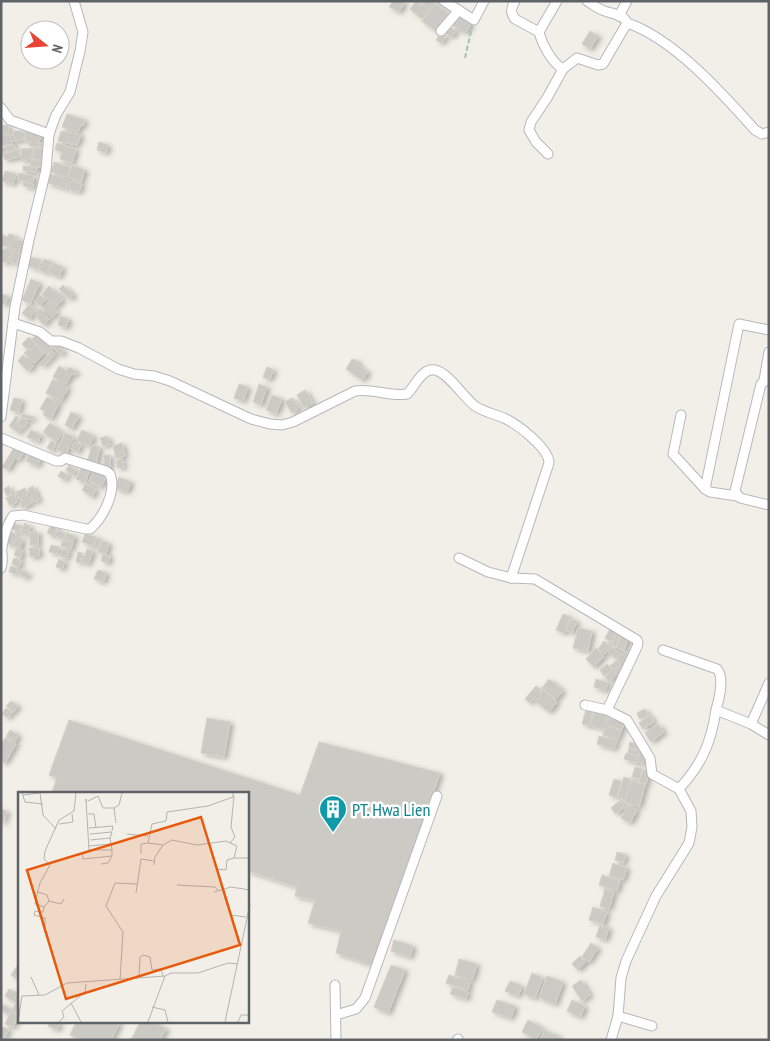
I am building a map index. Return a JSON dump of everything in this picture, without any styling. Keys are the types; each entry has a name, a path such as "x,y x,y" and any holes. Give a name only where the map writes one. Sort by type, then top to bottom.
{"street":[{"path":"1,417 13,324 29,240 46,170 49,134 56,114 70,92 77,67 82,32 74,1"},
{"path":"444,1 474,20 484,1"},
{"path":"515,1 511,8 512,16 539,32 545,46 558,66 563,69"},
{"path":"539,32 557,1"},
{"path":"587,1 602,10 620,16 627,20 627,23 639,27 676,51 716,88 755,130 762,134 769,132"},
{"path":"620,16 627,1"},
{"path":"441,30 459,10"},
{"path":"548,154 531,136 529,130 531,122 563,69 578,58 598,65 604,64 625,30 627,23"},
{"path":"1,108 10,120 49,134"},
{"path":"13,324 40,332 51,341 61,341 80,348 118,370 170,380 245,416 270,424 282,425 293,422 355,391 364,389 400,395 407,394 424,373 429,370 439,372 482,411 506,419 523,430 543,449 549,458 511,578"},
{"path":"705,489 738,324 769,330"},
{"path":"737,496 735,491 761,384 767,379 769,352"},
{"path":"681,415 673,454 705,489 710,492 737,496 769,505"},
{"path":"1,438 56,461 61,461 65,458 106,471 110,474 112,484 109,498 102,513 90,529 22,515 13,516 2,547 4,560 1,568"},
{"path":"459,558 488,572 511,578 535,579 637,640 637,647 607,710"},
{"path":"663,650 717,669 720,672 719,701 713,732 701,761 679,789"},
{"path":"751,724 769,683"},
{"path":"585,705 607,710 627,720 650,758 652,774 679,789 691,810 692,827 689,843 648,911 626,961 621,978 618,1016 610,1040"},
{"path":"716,710 751,724 769,735"},
{"path":"336,1015 356,1009 365,998 437,796"},
{"path":"335,985 336,1040"},
{"path":"618,1016 652,1026"}],"path":[{"path":"465,58 474,20"}],"building":[{"path":"393,1 405,2 399,12 389,7"},
{"path":"416,1 429,10 422,19 410,9"},
{"path":"419,1 436,1 429,10"},
{"path":"436,4 449,14 436,31 422,21"},
{"path":"458,16 471,24 465,33 452,25"},
{"path":"450,27 456,31 451,37 445,33"},
{"path":"590,31 598,36 590,49 582,44"},
{"path":"441,33 446,37 441,43 436,40"},
{"path":"67,114 85,120 78,132 62,127"},
{"path":"8,125 9,133 1,135 1,126"},
{"path":"26,128 41,132 39,143 25,141"},
{"path":"13,131 22,131 23,140 14,141"},
{"path":"61,131 81,135 77,145 58,141"},
{"path":"11,134 12,144 1,146 1,136"},
{"path":"30,142 46,144 46,147 29,146"},
{"path":"99,142 108,145 106,153 97,150"},
{"path":"57,143 76,149 72,163 60,159 62,152 55,150"},
{"path":"14,145 16,149 1,153 1,148"},
{"path":"33,148 31,159 22,161 21,149"},
{"path":"34,148 44,148 43,160 33,159"},
{"path":"18,150 20,157 5,160 3,154"},
{"path":"31,160 42,161 42,167 30,166"},
{"path":"54,162 70,167 67,177 51,172"},
{"path":"72,165 85,170 81,182 68,177"},
{"path":"23,166 37,168 36,172 23,171"},
{"path":"5,171 16,174 13,184 2,181"},
{"path":"19,173 34,176 33,183 18,180"},
{"path":"50,174 69,180 66,189 48,183"},
{"path":"71,181 82,184 79,192 68,189"},
{"path":"24,182 33,184 32,188 23,186"},
{"path":"9,234 15,236 15,239 26,242 23,251 1,245 2,235 8,237"},
{"path":"5,248 12,250 7,263 1,261 3,255 1,255 1,249 5,250"},
{"path":"13,250 20,253 17,264 10,262"},
{"path":"31,257 41,260 38,269 28,266"},
{"path":"44,259 52,262 47,273 39,270"},
{"path":"53,263 63,267 59,277 49,273"},
{"path":"31,279 40,283 30,304 22,300"},
{"path":"63,285 74,295 70,299 59,289"},
{"path":"49,286 63,299 56,307 42,294"},
{"path":"1,294 8,296 5,305 1,303"},
{"path":"40,295 46,300 40,306 34,301"},
{"path":"48,302 57,312 52,318 42,308"},
{"path":"29,305 36,310 29,319 22,313"},
{"path":"40,309 50,319 44,325 35,315"},
{"path":"60,316 69,319 66,328 58,325"},
{"path":"38,333 53,349 46,355 32,339"},
{"path":"29,337 34,342 27,349 22,344"},
{"path":"56,343 64,352 60,355 52,346"},
{"path":"35,344 44,354 34,364 24,353"},
{"path":"53,351 56,354 42,367 40,363"},
{"path":"23,355 34,366 28,371 18,361"},
{"path":"352,359 358,361 357,364 368,372 362,380 346,369"},
{"path":"59,366 67,371 69,367 77,372 75,375 72,374 66,384 53,377"},
{"path":"267,367 274,370 269,380 263,377"},
{"path":"53,379 68,388 61,401 46,393"},
{"path":"239,384 248,387 243,401 234,398"},
{"path":"259,384 267,387 261,405 253,402"},
{"path":"305,390 313,403 304,408 297,395"},
{"path":"272,395 282,399 276,414 266,410"},
{"path":"47,397 59,403 51,419 43,415 45,411 40,409"},
{"path":"14,398 22,400 19,412 10,410"},
{"path":"292,398 299,408 292,413 285,402"},
{"path":"71,412 79,416 72,429 65,425"},
{"path":"21,414 34,417 33,420 21,417"},
{"path":"16,416 19,418 15,424 22,429 19,433 9,426"},
{"path":"22,418 28,422 24,428 18,424"},
{"path":"50,423 63,433 56,442 43,432"},
{"path":"31,430 41,435 38,442 27,437"},
{"path":"82,430 94,436 89,446 77,440"},
{"path":"65,433 74,437 66,454 57,450"},
{"path":"107,436 110,444 103,446 100,438"},
{"path":"51,441 56,444 52,451 47,448"},
{"path":"74,442 81,445 78,452 71,449"},
{"path":"122,443 125,456 116,458 113,446"},
{"path":"92,445 100,447 96,464 87,462"},
{"path":"15,446 24,452 19,460 15,458 8,470 2,467"},
{"path":"30,453 41,458 37,466 26,461"},
{"path":"104,455 110,455 110,467 104,468"},
{"path":"122,459 124,467 118,468 116,461"},
{"path":"69,465 76,470 73,475 66,470"},
{"path":"82,466 90,469 85,483 76,479"},
{"path":"95,470 107,475 101,487 89,481"},
{"path":"61,471 68,476 65,480 58,476"},
{"path":"119,477 131,482 127,492 115,488"},
{"path":"86,483 96,490 92,497 82,490"},
{"path":"9,486 12,494 7,496 4,489"},
{"path":"33,486 39,500 34,502 28,489"},
{"path":"25,488 28,495 19,499 16,492"},
{"path":"14,494 17,502 10,506 6,498"},
{"path":"29,497 32,503 22,508 20,502"},
{"path":"14,523 21,526 19,532 12,529"},
{"path":"25,523 31,527 27,535 20,532"},
{"path":"51,525 57,528 54,536 47,533"},
{"path":"57,530 65,533 63,539 55,536"},
{"path":"11,532 16,534 11,545 6,543"},
{"path":"30,532 38,532 38,545 30,545"},
{"path":"67,533 75,536 73,542 64,539"},
{"path":"85,534 96,537 94,546 82,542"},
{"path":"17,537 23,539 20,548 13,546"},
{"path":"97,538 101,539 98,548 94,547"},
{"path":"63,540 73,543 71,549 61,546"},
{"path":"102,541 109,543 106,554 98,552"},
{"path":"51,545 59,547 58,554 49,552"},
{"path":"17,548 23,551 20,558 14,555"},
{"path":"29,548 39,548 39,556 30,557"},
{"path":"62,549 69,551 67,558 60,556"},
{"path":"87,549 93,551 88,564 83,563"},
{"path":"78,552 82,553 80,563 76,562"},
{"path":"103,554 110,556 108,563 101,561"},
{"path":"14,558 21,560 19,567 12,564"},
{"path":"59,559 65,562 62,569 56,567"},
{"path":"11,566 17,568 16,574 9,572"},
{"path":"20,569 29,574 26,578 18,574"},
{"path":"98,570 107,573 103,582 94,579"},
{"path":"563,614 570,617 564,633 556,630"},
{"path":"571,619 577,621 572,633 566,630"},
{"path":"611,627 617,631 611,642 605,638"},
{"path":"578,628 592,631 588,651 573,648"},
{"path":"616,634 620,635 616,647 612,645"},
{"path":"621,635 629,637 624,650 617,648"},
{"path":"604,641 611,647 605,654 598,649"},
{"path":"612,647 621,654 616,659 608,652"},
{"path":"596,648 604,656 594,667 586,659"},
{"path":"625,651 630,656 622,664 617,659"},
{"path":"617,660 620,665 614,670 610,666"},
{"path":"607,664 612,670 604,676 600,670"},
{"path":"621,665 625,670 618,676 614,671"},
{"path":"612,671 616,675 609,681 605,677"},
{"path":"549,679 563,691 556,699 542,688"},
{"path":"596,679 608,683 605,691 594,687"},
{"path":"536,686 541,690 530,703 525,699"},
{"path":"543,690 557,702 549,712 535,701"},
{"path":"11,701 18,706 14,712 6,706"},
{"path":"6,708 12,712 8,718 2,714"},
{"path":"645,709 648,715 640,719 637,713"},
{"path":"586,710 593,712 589,726 582,724"},
{"path":"595,711 607,715 603,729 590,725"},
{"path":"650,715 654,722 643,729 639,723"},
{"path":"207,718 230,722 224,757 201,753"},
{"path":"608,718 624,722 622,730 606,725"},
{"name":"PT. Hwa Lien","path":"69,720 300,795 319,742 440,773 372,965 336,953 341,931 308,923 315,900 295,896 297,887 249,871 249,792 52,792 57,778 49,775"},
{"path":"658,724 664,732 651,742 645,733"},
{"path":"606,726 621,731 618,739 603,735"},
{"path":"10,730 18,735 15,742 6,737"},
{"path":"599,736 617,741 614,749 597,744"},
{"path":"5,738 16,744 5,763 1,761 1,745"},
{"path":"630,742 639,745 638,750 629,747"},
{"path":"629,748 640,751 638,756 628,753"},
{"path":"640,752 646,753 643,763 637,762"},
{"path":"626,753 638,756 636,763 624,759"},
{"path":"635,767 642,769 639,779 632,777"},
{"path":"643,770 649,772 646,784 639,782"},
{"path":"624,777 631,779 625,800 618,798"},
{"path":"614,779 621,781 617,797 609,795"},
{"path":"631,781 645,785 639,807 625,802"},
{"path":"619,801 625,807 616,814 611,808"},
{"path":"628,805 637,810 630,823 621,818"},
{"path":"1,809 7,811 3,823 1,822"},
{"path":"617,852 626,855 623,863 615,860"},
{"path":"613,863 627,868 623,880 609,876"},
{"path":"602,875 620,881 617,891 599,885"},
{"path":"605,889 614,892 609,909 600,906"},
{"path":"593,907 607,912 603,924 589,920"},
{"path":"600,925 609,928 605,940 596,937"},
{"path":"394,940 413,946 410,957 391,951"},
{"path":"591,943 598,948 589,962 582,957"},
{"path":"580,956 586,962 578,970 572,964"},
{"path":"459,959 477,964 472,980 455,975"},
{"path":"18,964 18,974 15,978 11,975"},
{"path":"391,965 405,970 388,1013 374,1007"},
{"path":"532,973 543,978 535,998 524,994"},
{"path":"449,975 470,982 468,990 446,983"},
{"path":"547,976 563,982 555,1004 539,998"},
{"path":"581,980 590,995 582,1001 572,986"},
{"path":"510,981 522,986 518,996 505,991"},
{"path":"453,987 468,992 466,999 450,994"},
{"path":"9,989 18,993 13,1001 5,996"},
{"path":"18,997 18,1013 12,1011"},
{"path":"497,1000 515,1006 511,1018 492,1012"},
{"path":"572,1000 585,1006 580,1017 567,1011"},
{"path":"1,1003 11,1010 8,1014 1,1010"},
{"path":"10,1013 18,1016 13,1027 5,1024"},
{"path":"528,1020 543,1028 536,1040 522,1032"},
{"path":"49,1024 59,1024 57,1030 48,1026"},
{"path":"75,1024 119,1024 111,1040 80,1040 70,1035"},
{"path":"139,1024 157,1024 166,1029 160,1040 131,1040"},
{"path":"3,1027 9,1030 3,1040 1,1038 1,1030"},
{"path":"544,1030 559,1036 557,1040 541,1040"}],"place":[{"name":"PT. Hwa Lien","path":"333,833"}]}
